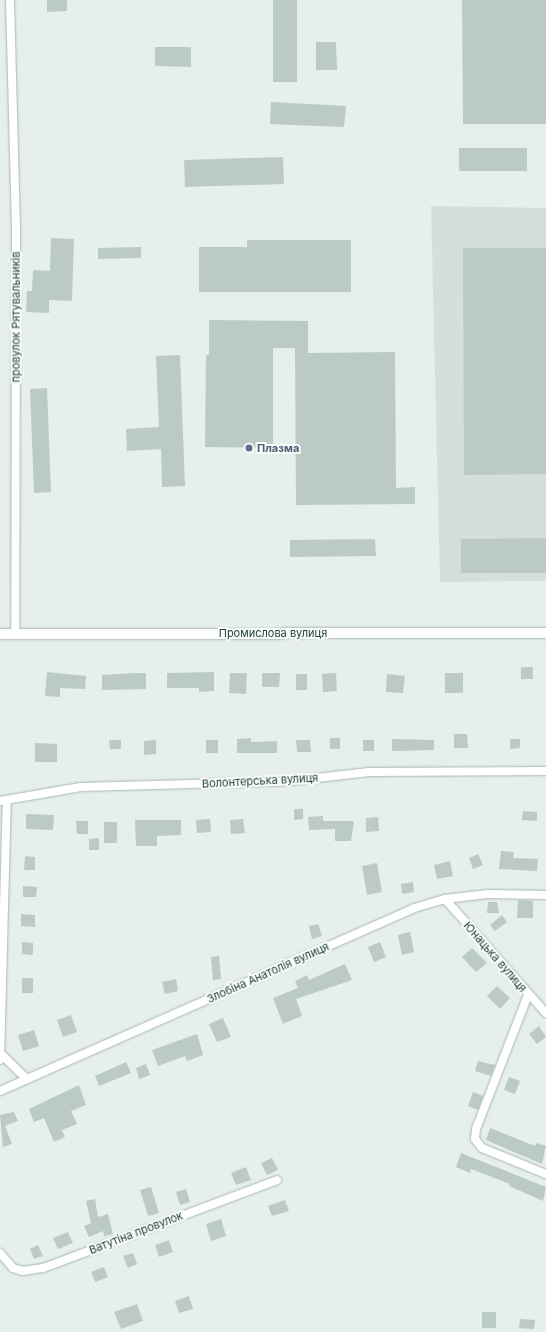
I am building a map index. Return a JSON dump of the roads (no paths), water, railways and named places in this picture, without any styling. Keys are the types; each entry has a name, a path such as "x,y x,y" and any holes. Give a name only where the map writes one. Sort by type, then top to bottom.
{"street":[{"name":"провулок Рятувальників","path":"10,0 16,231 15,634"},
{"name":"Промислова вулиця","path":"0,634 546,633"},
{"name":"Волонтерська вулиця","path":"3,801 81,787 290,781 369,772 546,771"},
{"path":"3,801 1,1057 27,1079"},
{"name":"Злобіна Анатолія вулиця","path":"0,1091 414,908 445,899 488,894 546,895"},
{"name":"Юнацька вулиця","path":"445,899 528,996 546,1013"},
{"path":"528,996 476,1129 475,1139 482,1148 546,1174"},
{"name":"Ватутіна провулок","path":"0,1253 13,1268 23,1271 43,1268 277,1180"}],"place":[{"name":"Плазма","path":"249,448"}]}
